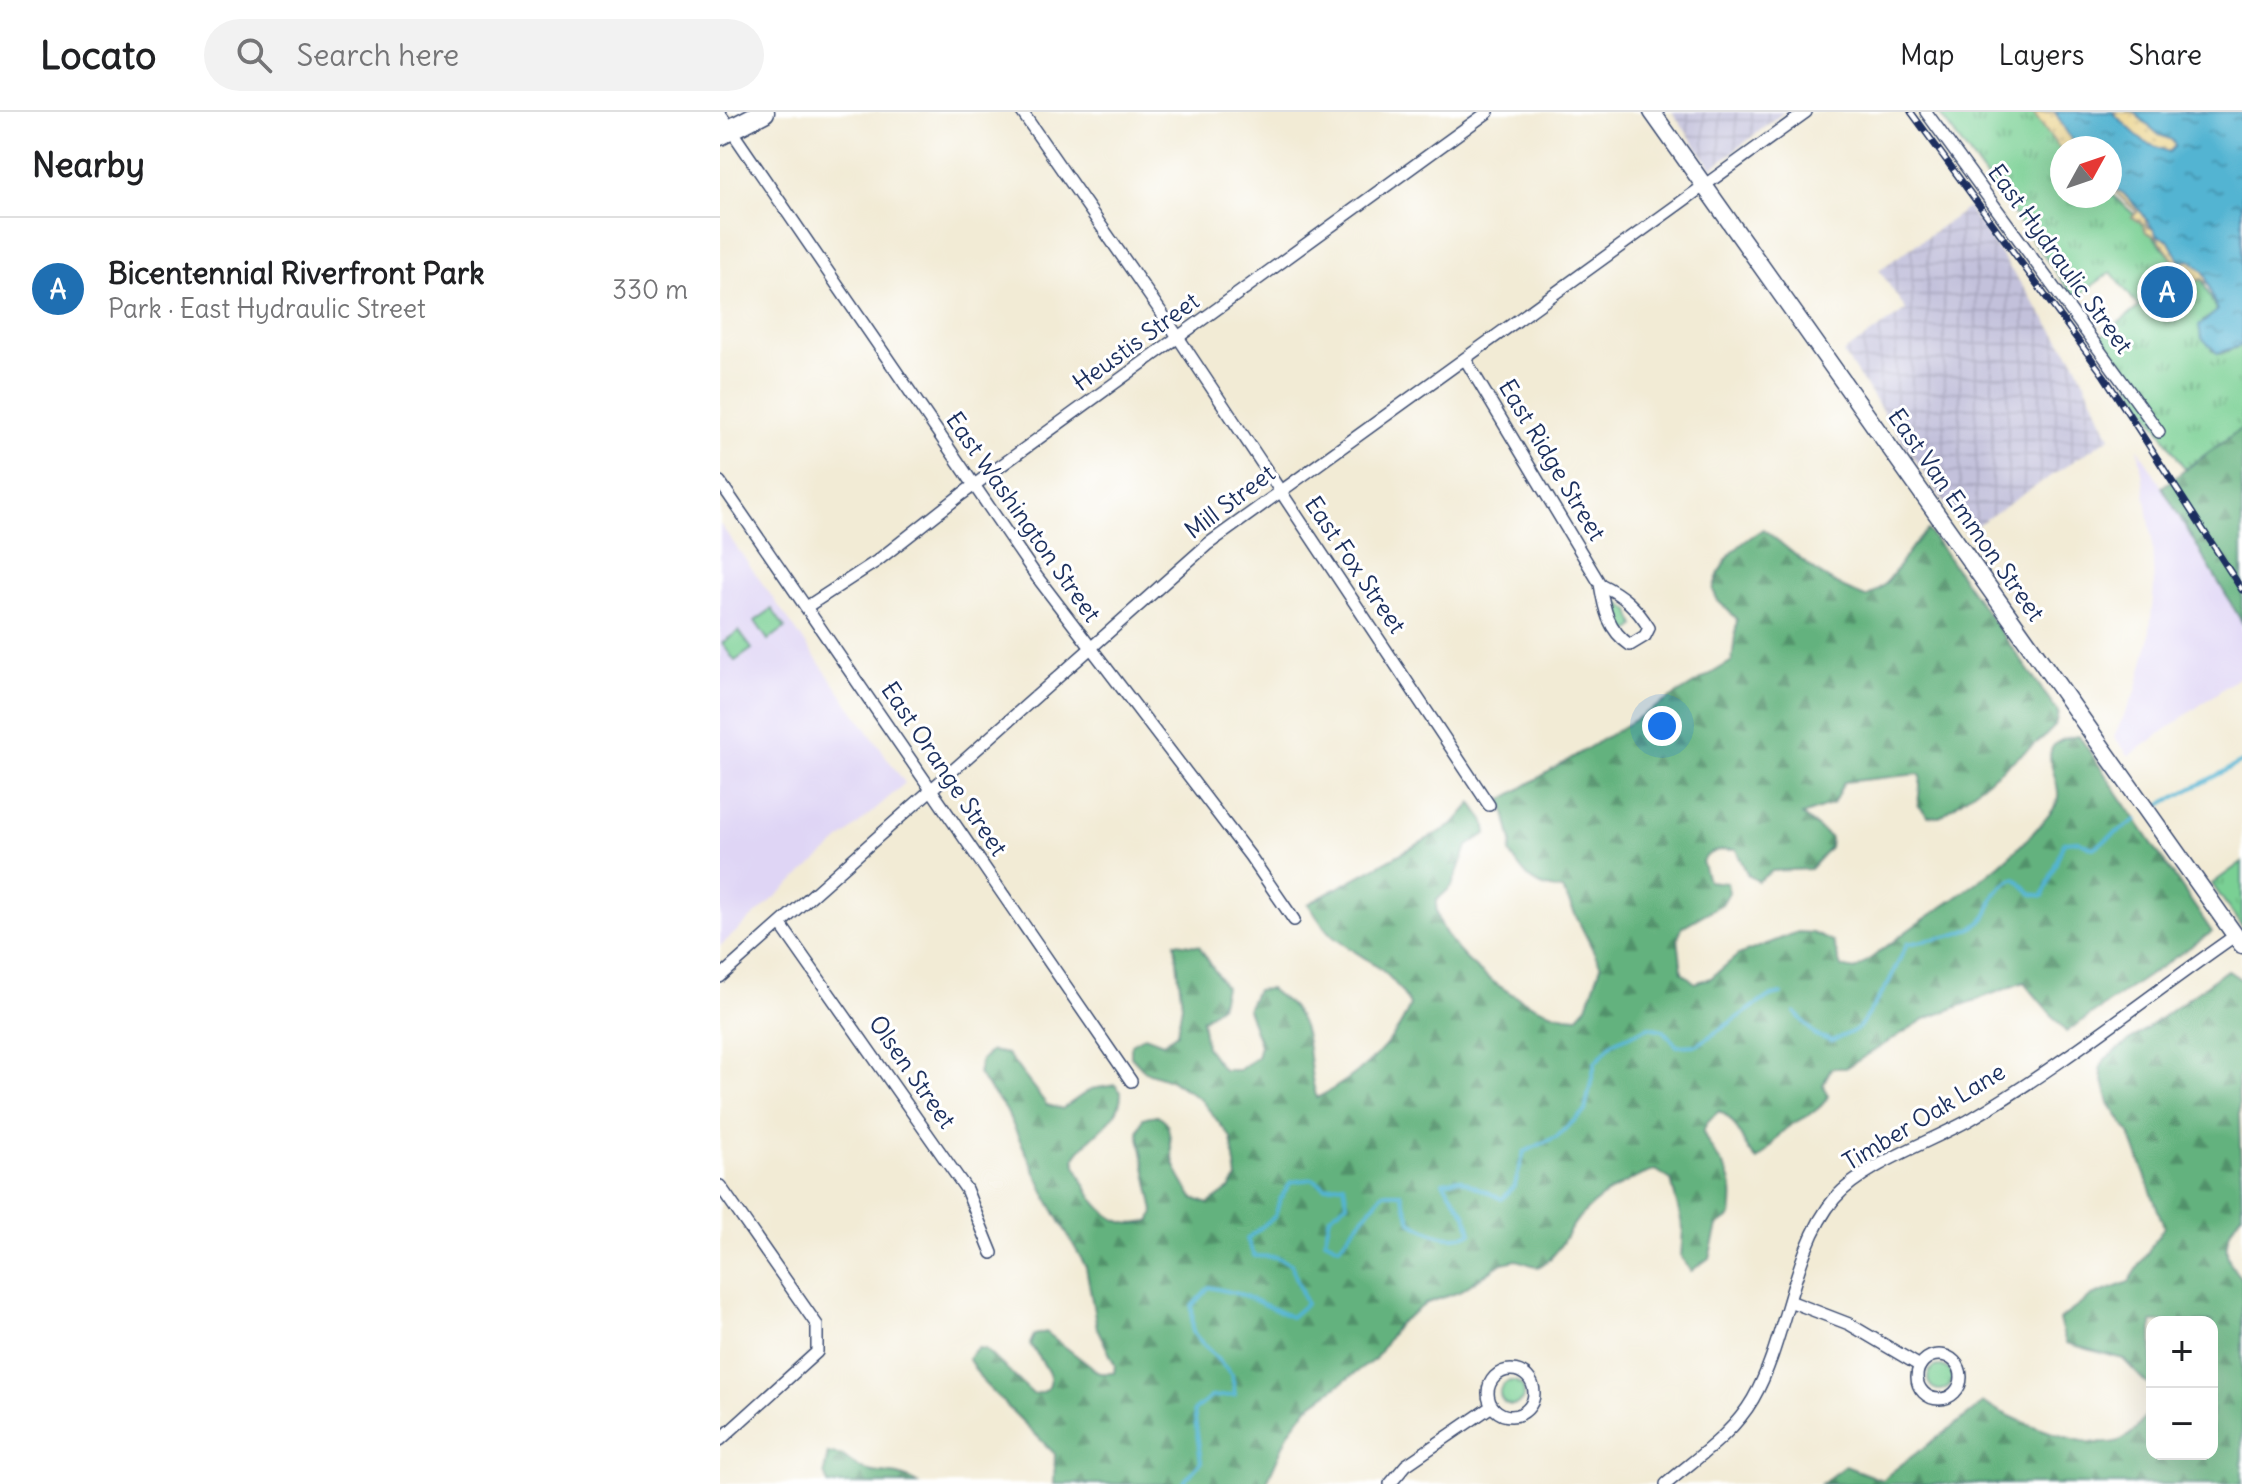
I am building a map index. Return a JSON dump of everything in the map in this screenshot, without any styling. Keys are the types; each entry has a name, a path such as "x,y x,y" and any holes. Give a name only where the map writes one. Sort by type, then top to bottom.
{"highway":[{"path":"724,126 764,112"}],"street":[{"name":"East Fox Street","path":"1022,112 1179,337 1489,805"},
{"name":"Heustis Street","path":"808,606 877,561 975,485 1488,112"},
{"name":"East Van Emmon Street","path":"1652,112 2239,940"},
{"name":"Mill Street","path":"720,977 1088,647 1208,544 1806,112"},
{"name":"East Hydraulic Street","path":"1926,112 2159,432"},
{"name":"East Washington Street","path":"724,126 1088,647 1250,856 1294,920"},
{"name":"East Ridge Street","path":"1465,359 1600,584 1605,610 1616,635 1630,645 1645,636 1649,628 1637,609 1620,593 1600,584"},
{"name":"East Orange Street","path":"720,482 808,606 1131,1081"},
{"name":"Olsen Street","path":"781,925 966,1189 992,1253"},
{"name":"Timber Oak Lane","path":"1666,1484 1740,1419 1754,1398 1792,1302 1813,1231 1838,1195 1860,1178 1971,1119 2239,940"},
{"path":"720,1186 817,1325 818,1338 817,1352 720,1440"},
{"path":"1792,1302 1849,1324 1920,1366"},
{"path":"1931,1357 1951,1358 1961,1376 1958,1389 1941,1400 1928,1396 1917,1379 1920,1366 1931,1357"},
{"path":"1517,1370 1532,1381 1534,1400 1522,1414 1509,1417 1492,1406 1488,1393 1497,1375 1517,1370"},
{"path":"1390,1484 1406,1465 1492,1406"}],"shaded area":[{"path":"1672,112 1784,112 1712,168"},
{"path":"1968,208 2076,363 2110,437 1965,533 1843,353 1906,310 1879,270"},
{"path":"2138,447 2242,622 2242,675 2129,756 2114,736 2136,691 2149,640 2154,588 2152,538"},
{"path":"720,524 905,783 720,946"}],"green space":[{"path":"1938,112 2036,112 2053,136 2050,136 2050,208 2122,208 2122,204 2171,257 2202,280 2217,312 2203,321 2212,350 2221,354 2242,345 2242,428 2185,469 2100,337 2139,307 2111,272 2075,298"},
{"path":"2242,428 2242,622 2162,487"},
{"path":"1763,529 1823,576 1866,597 1886,583 1912,546 1928,530 2058,712 2055,726 2044,737 1940,817 1928,816 1918,805 1921,776 1918,774 1844,782 1833,804 1802,815 1831,838 1830,847 1810,869 1772,871 1758,881 1748,875 1736,850 1709,854 1702,861 1708,881 1727,883 1729,892 1722,904 1682,927 1678,938 1682,972 1695,983 1711,978 1738,955 1798,932 1813,933 1833,942 1841,967 1855,970 1982,879 2028,838 2057,802 2058,792 2050,753 2054,745 2079,736 2212,932 2066,1032 2024,982 1925,1019 1846,1068 1831,1068 1823,1085 1828,1096 1824,1102 1783,1131 1757,1160 1732,1121 1719,1111 1707,1122 1703,1132 1729,1177 1732,1187 1731,1216 1717,1226 1709,1258 1691,1271 1681,1257 1683,1228 1671,1180 1656,1170 1624,1184 1585,1211 1545,1263 1538,1267 1517,1260 1502,1263 1459,1292 1427,1303 1398,1324 1375,1359 1308,1407 1289,1432 1266,1484 1054,1484 1055,1454 984,1383 968,1358 977,1348 985,1349 1033,1394 1044,1391 1050,1380 1030,1344 1034,1335 1046,1332 1099,1373 1114,1373 1115,1365 1097,1328 1086,1267 1048,1200 1006,1110 978,1074 981,1060 991,1051 1007,1054 1047,1105 1062,1109 1091,1089 1115,1085 1121,1092 1116,1112 1074,1159 1092,1197 1112,1217 1136,1224 1151,1220 1154,1211 1138,1132 1143,1118 1153,1116 1160,1117 1168,1126 1174,1163 1193,1198 1208,1204 1229,1189 1237,1178 1231,1138 1201,1100 1173,1081 1146,1072 1131,1056 1131,1044 1145,1036 1163,1043 1177,1033 1182,1005 1175,943 1199,946 1225,987 1220,1006 1202,1020 1206,1047 1223,1070 1239,1070 1257,1057 1260,1045 1247,1009 1256,990 1270,989 1292,1008 1301,1021 1317,1098 1359,1071 1384,1047 1410,1005 1386,974 1332,936 1308,904 1453,825 1472,803 1485,822 1487,833 1467,847 1452,886 1436,901 1439,921 1450,941 1467,960 1511,994 1535,1006 1577,1017 1587,1006 1601,966 1563,890 1531,880 1510,853 1512,842 1502,800 1732,661 1737,619 1718,601 1713,590 1720,570 1731,554"},
{"path":"1613,597 1630,611 1635,626 1628,632 1616,623 1609,603"},
{"path":"772,609 785,628 768,640 755,621"},
{"path":"739,631 752,649 735,661 722,643"},
{"path":"2242,862 2242,927 2212,884"},
{"path":"2227,970 2242,980 2242,1072 2238,1078 2242,1213 2228,1238 2227,1255 2242,1279 2242,1484 1821,1484 1845,1466 1882,1480 1983,1403 2054,1433 2095,1443 2112,1443 2125,1438 2146,1414 2146,1460 2218,1460 2218,1316 2146,1316 2146,1383 2123,1359 2066,1343 2059,1320 2092,1296 2129,1282 2164,1227 2130,1134 2109,1103 2100,1069 2105,1059"},
{"path":"1940,1366 1949,1369 1952,1378 1949,1387 1940,1390 1931,1387 1928,1378 1931,1369"},
{"path":"1512,1381 1520,1385 1524,1393 1520,1401 1512,1405 1504,1401 1500,1393 1504,1385"},
{"path":"828,1453 843,1456 864,1469 898,1475 919,1484 828,1484 824,1473"}],"sand":[{"path":"2032,112 2061,112 2074,136 2050,136"},
{"path":"2100,112 2138,112 2175,140 2176,153 2160,153"},
{"path":"2122,190 2145,213 2146,225 2169,238 2180,262 2190,260 2207,271 2208,285 2202,279 2194,282 2185,266 2174,261 2158,238 2146,232 2143,224 2132,217 2137,212 2122,198"}],"water":[{"path":"2055,112 2112,112 2144,142 2169,152 2175,146 2172,140 2159,135 2133,112 2242,112 2242,345 2217,353 2201,337 2199,326 2217,311 2204,272 2190,260 2180,262 2168,240 2157,235 2122,192 2122,136 2069,136"}],"waterway":[{"path":"2158,806 2242,762"},
{"path":"1795,1012 1815,1035 1832,1041 1858,1029 1888,984 1907,944 1974,927 1986,916 1998,890 2015,878 2032,894 2043,896 2064,842 2078,841 2093,848 2136,820"},
{"path":"1182,1484 1201,1462 1194,1411 1211,1397 1235,1395 1232,1375 1193,1333 1192,1306 1209,1287 1243,1295 1291,1317 1306,1304 1291,1264 1276,1257 1254,1256 1247,1239 1275,1216 1280,1199 1291,1182 1313,1179 1325,1187 1344,1184 1347,1203 1330,1216 1325,1240 1339,1247 1383,1193 1401,1193 1411,1222 1426,1230 1447,1237 1471,1233 1466,1215 1443,1182 1459,1179 1502,1199 1515,1185 1524,1152 1556,1137 1585,1111 1595,1063 1612,1043 1649,1027 1663,1030 1677,1046 1697,1045 1768,997 1781,994"}],"railway":[{"path":"1911,112 2104,376 2242,590"}],"place":[{"name":"Bicentennial Riverfront Park","path":"2167,292"}]}
